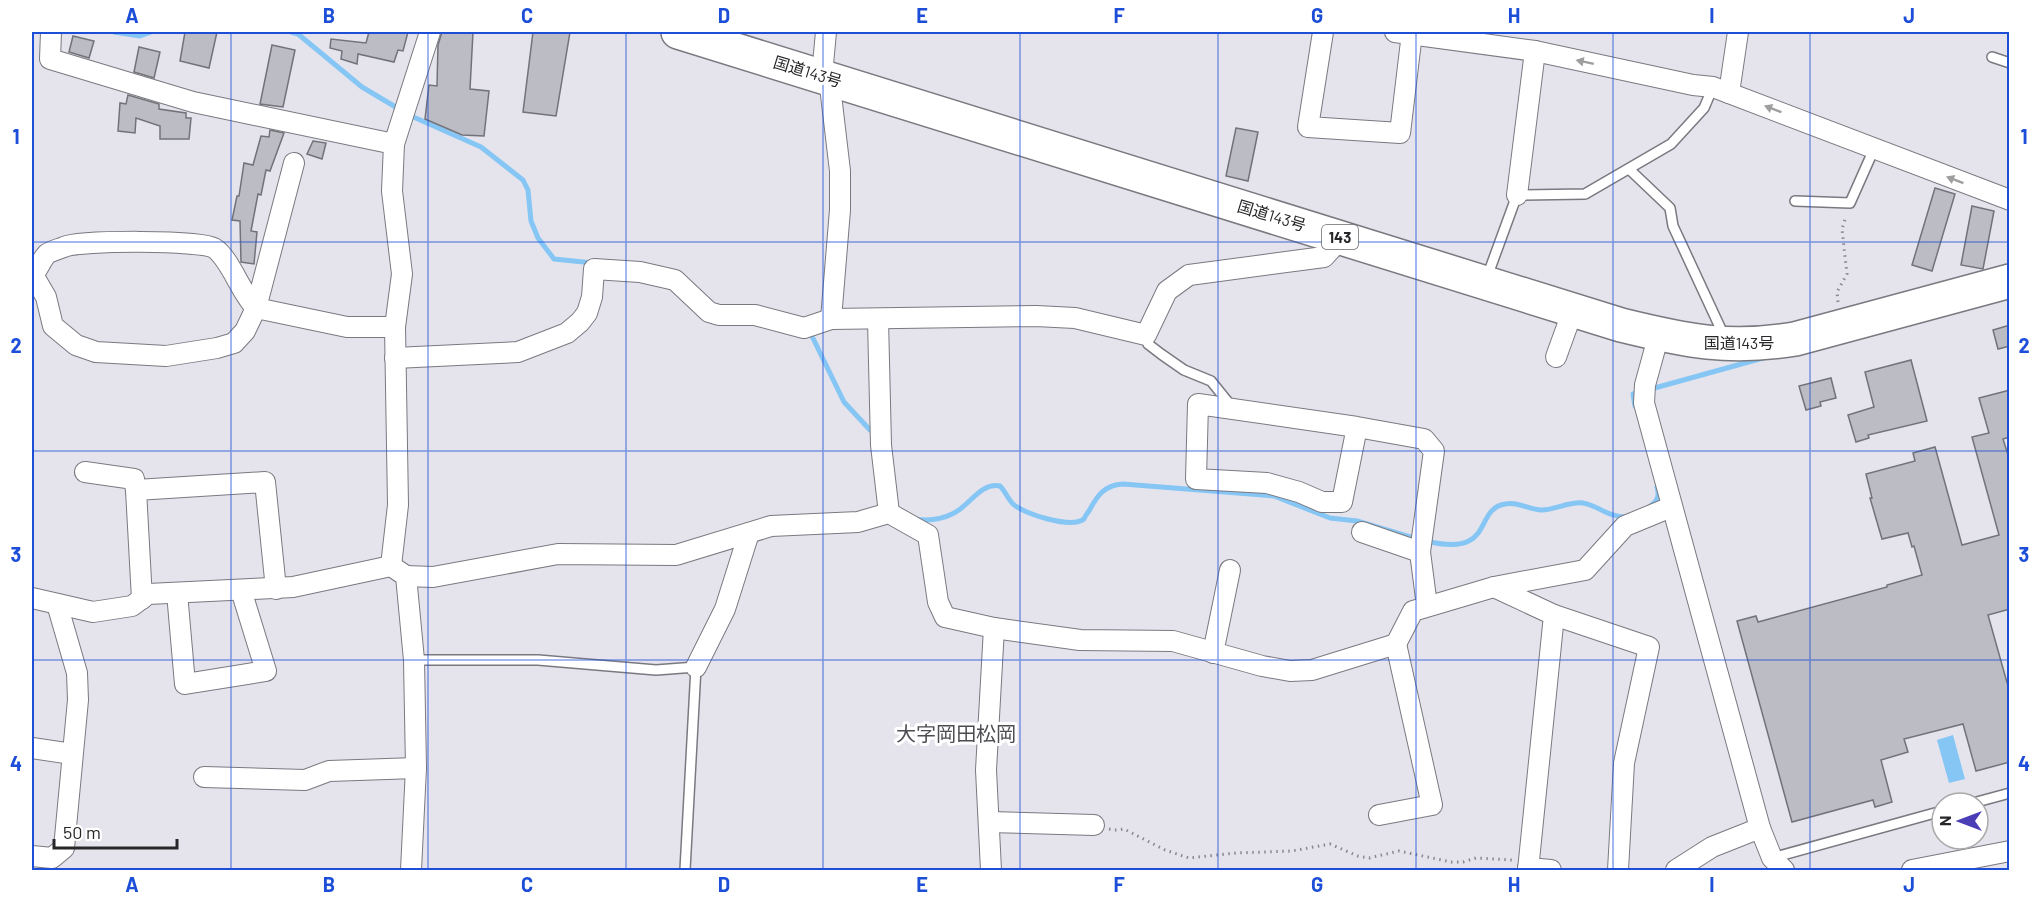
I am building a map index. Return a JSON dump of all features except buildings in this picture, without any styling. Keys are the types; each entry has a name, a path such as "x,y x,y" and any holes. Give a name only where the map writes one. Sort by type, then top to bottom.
{"highway":[{"name":"国道143号","path":"678,32 826,76 1573,310 1696,342 1762,345 1796,339 2010,281"}],"street":[{"path":"51,32 50,59 193,102 394,144"},
{"path":"411,870 416,768 414,660 399,571 395,327 402,274 392,191 394,144 430,32"},
{"path":"826,32 826,76 840,171 831,319"},
{"path":"1323,32 1308,127 1400,134 1403,32 1535,51 1721,90 2010,200"},
{"path":"1721,90 1738,32"},
{"path":"1517,195 1535,51"},
{"path":"294,163 256,308 245,331 234,343 166,356 96,352 76,345 53,326 45,297 32,275 47,254 67,245 136,242 212,247 222,254 247,299 256,308 347,327 395,327"},
{"path":"395,358 518,352 567,333 588,313 592,297 594,269 640,272 675,280 709,312 719,315 755,315 807,327 831,319 1036,316 1075,318 1146,335 1167,291 1190,275 1324,257 1342,237"},
{"path":"1556,357 1573,310"},
{"path":"878,320 881,445 889,513"},
{"path":"1659,334 1644,394 1671,507 1760,828 1778,864"},
{"path":"1357,427 1342,502 1322,502 1299,492 1267,483 1196,479 1198,404 1357,427 1424,439 1434,450 1421,545 1427,606"},
{"path":"86,472 134,479 142,599"},
{"path":"136,490 265,482 276,589"},
{"path":"1379,815 1432,805 1396,644 1413,611 1494,587 1585,570 1625,526 1671,507"},
{"path":"32,598 93,612 132,606 148,594 276,589 399,571 433,577 558,554 676,555 771,526 858,522 889,513 928,535 938,602 945,617 994,628 1080,640 1173,641 1262,666 1290,671 1312,670 1396,644"},
{"path":"696,667 725,609 749,532"},
{"path":"1362,532 1421,545"},
{"path":"1213,653 1230,570"},
{"path":"1494,587 1554,615 1649,647 1624,763 1618,870"},
{"path":"177,593 185,684 266,671 241,590"},
{"path":"32,856 52,858 64,848 78,700 77,673 57,604"},
{"path":"1551,870 1528,867 1554,615"},
{"path":"991,870 986,770 994,628"},
{"path":"32,748 72,754"},
{"path":"204,777 305,780 328,771 416,768"},
{"path":"989,822 1094,825"},
{"path":"1677,870 1712,847 1760,828"},
{"path":"1912,870 1947,867 2008,854"}],"lane":[{"path":"1992,57 2010,63"},
{"path":"1485,282 1517,195 1585,194 1671,144 1721,90"},
{"path":"1795,201 1850,203 1874,149"},
{"path":"1629,168 1670,208 1673,226 1729,345"},
{"path":"1146,335 1148,344 1161,354 1184,370 1210,381 1233,409"},
{"path":"414,660 538,660 656,670 696,667 685,870"},
{"path":"1990,798 2010,793"},
{"path":"1778,864 1930,815"}],"path":[{"path":"1839,328 1837,292 1847,274 1842,229 1850,203"},
{"path":"1094,825 1116,830 1124,829 1165,850 1189,858 1236,853 1292,851 1330,844 1358,856 1369,858 1399,851 1451,862 1463,862 1476,858 1528,867"}],"water":[{"path":"1953,735 1965,779 1949,783 1937,740"}],"waterway":[{"path":"114,32 140,36 151,32"},
{"path":"291,32 298,34 362,87 409,115 481,147 523,180 528,190 531,221 538,238 554,259 593,263"},
{"path":"809,330 844,402 870,430"},
{"path":"1635,406 1633,394 1763,358"},
{"path":"915,519 934,520 947,516 958,511 986,488 1000,486 1013,504 1027,512 1048,519 1078,522 1084,519 1102,492 1123,484 1274,496 1330,518 1357,521 1417,539"},
{"path":"1649,507 1657,498 1657,487"},
{"path":"1426,541 1448,544 1463,543 1480,531 1495,508 1510,503 1542,510 1583,503 1620,517 1627,517"}],"district":[{"name":"大字岡田松岡","path":"956,733"}]}
